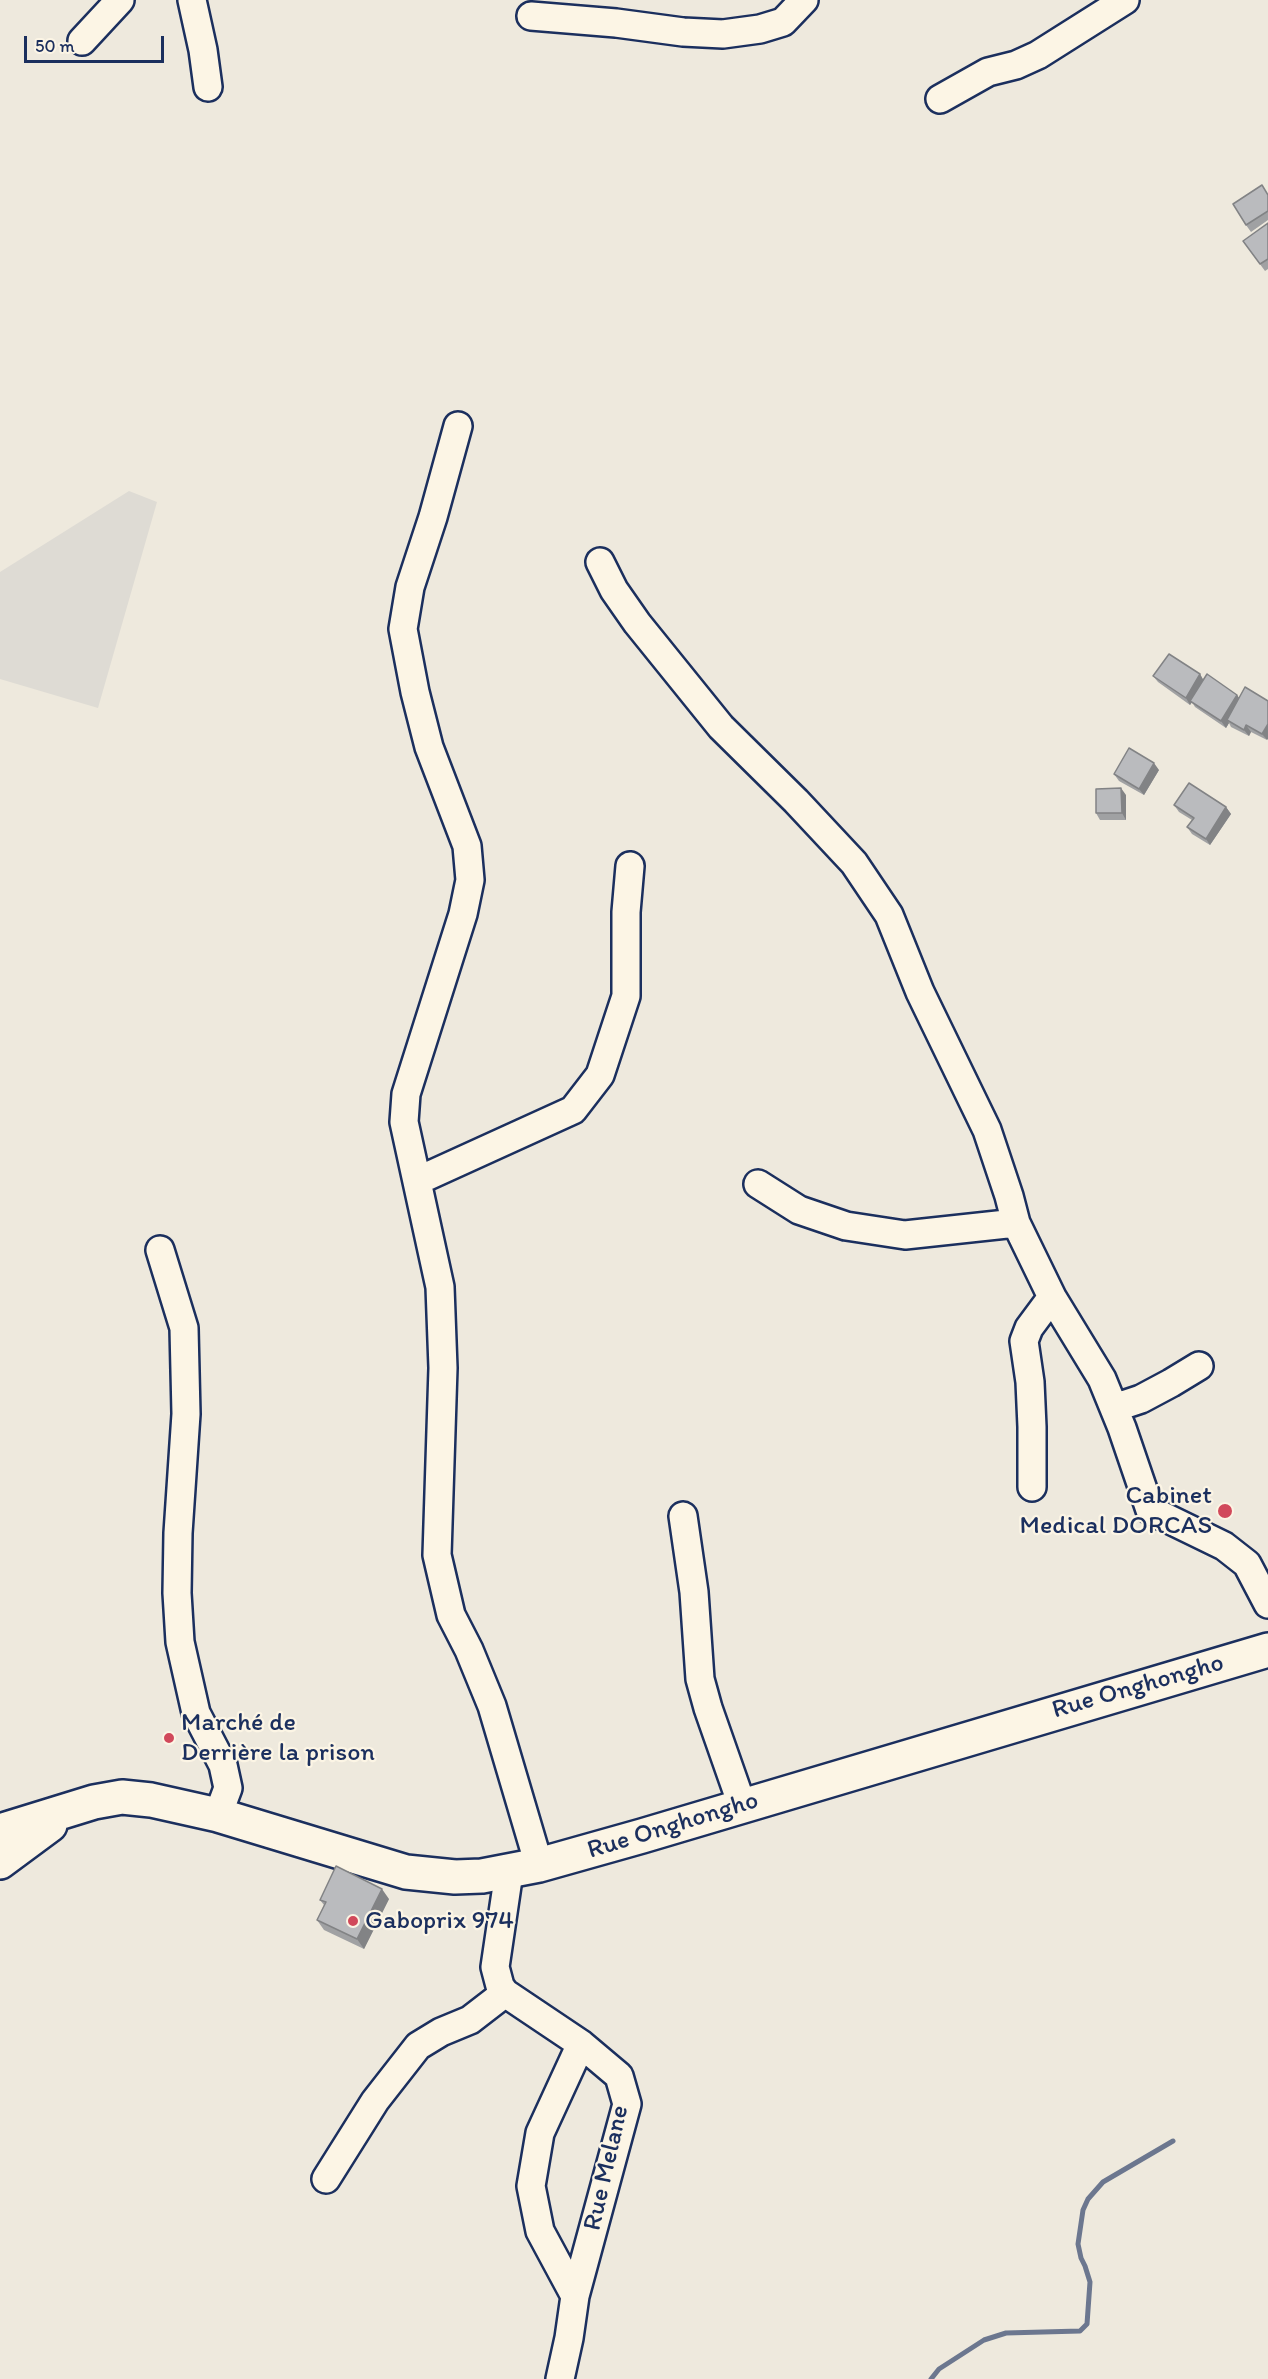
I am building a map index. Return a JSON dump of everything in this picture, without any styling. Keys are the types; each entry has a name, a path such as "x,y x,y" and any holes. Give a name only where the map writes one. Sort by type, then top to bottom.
{"main road":[{"name":"Rue Onghongho","path":"0,1831 70,1808 122,1797 151,1800 218,1815 406,1872 455,1877 482,1876 524,1869 1268,1650"},
{"path":"0,1862 70,1808"}],"street":[{"path":"82,41 120,0"},
{"path":"192,0 208,87"},
{"path":"531,16 723,34 760,29 783,22 804,0"},
{"path":"940,99 988,72 1016,65 1038,55 1125,0"},
{"path":"326,2179 375,2101 418,2046 441,2032 470,2020 505,1993 500,1986 495,1967 524,1869 492,1706 469,1650 451,1615 437,1555 442,1368 440,1287 404,1122 406,1094 463,914 470,879 467,846 429,747 415,692 404,629 410,587 433,517 458,426"},
{"path":"600,562 614,590 637,622 714,718 854,863 889,915 920,992 987,1130 1016,1223 1052,1297 1102,1379 1150,1510 1224,1546 1247,1564 1268,1604"},
{"path":"417,1181 573,1110 600,1075 626,996 626,912 630,866"},
{"path":"758,1184 799,1210 846,1226 905,1235 1016,1223"},
{"path":"160,1250 184,1328 186,1414 177,1593 180,1642 196,1713 223,1764 228,1788 218,1815"},
{"path":"1032,1487 1032,1427 1024,1341 1029,1328 1052,1297"},
{"path":"1114,1408 1161,1389 1199,1366"},
{"path":"683,1516 694,1592 700,1679 742,1805"},
{"name":"Rue Melane","path":"505,1993 581,2044 620,2076 627,2104 575,2296 560,2379"},
{"path":"575,2296 540,2231 531,2186 540,2133 581,2044"}],"shaded area":[{"path":"129,491 157,502 98,708 0,679 0,572"}],"building":[{"path":"1262,185 1268,195 1268,211 1246,225 1233,204"},
{"path":"1268,223 1268,259 1260,264 1243,241"},
{"path":"1169,654 1200,674 1186,698 1153,676"},
{"path":"1207,674 1237,695 1221,721 1190,701"},
{"path":"1245,687 1268,701 1268,724 1262,734 1246,725 1244,730 1227,720"},
{"path":"1129,748 1154,763 1139,789 1114,774"},
{"path":"1189,783 1226,807 1206,839 1187,827 1194,818 1174,805"},
{"path":"1121,788 1122,813 1096,813 1096,789"},
{"name":"Gaboprix 974","path":"336,1866 382,1889 357,1939 317,1920 326,1902 320,1900"}],"waterway":[{"path":"931,2379 939,2369 984,2340 1006,2333 1080,2331 1087,2324 1090,2282 1078,2244 1083,2210 1088,2199 1103,2182 1173,2141"}],"place":[{"name":"Cabinet Medical DORCAS","path":"1225,1511"},
{"name":"Marché de Derrière la prison","path":"169,1738"},
{"name":"Gaboprix 974","path":"353,1921"}]}
